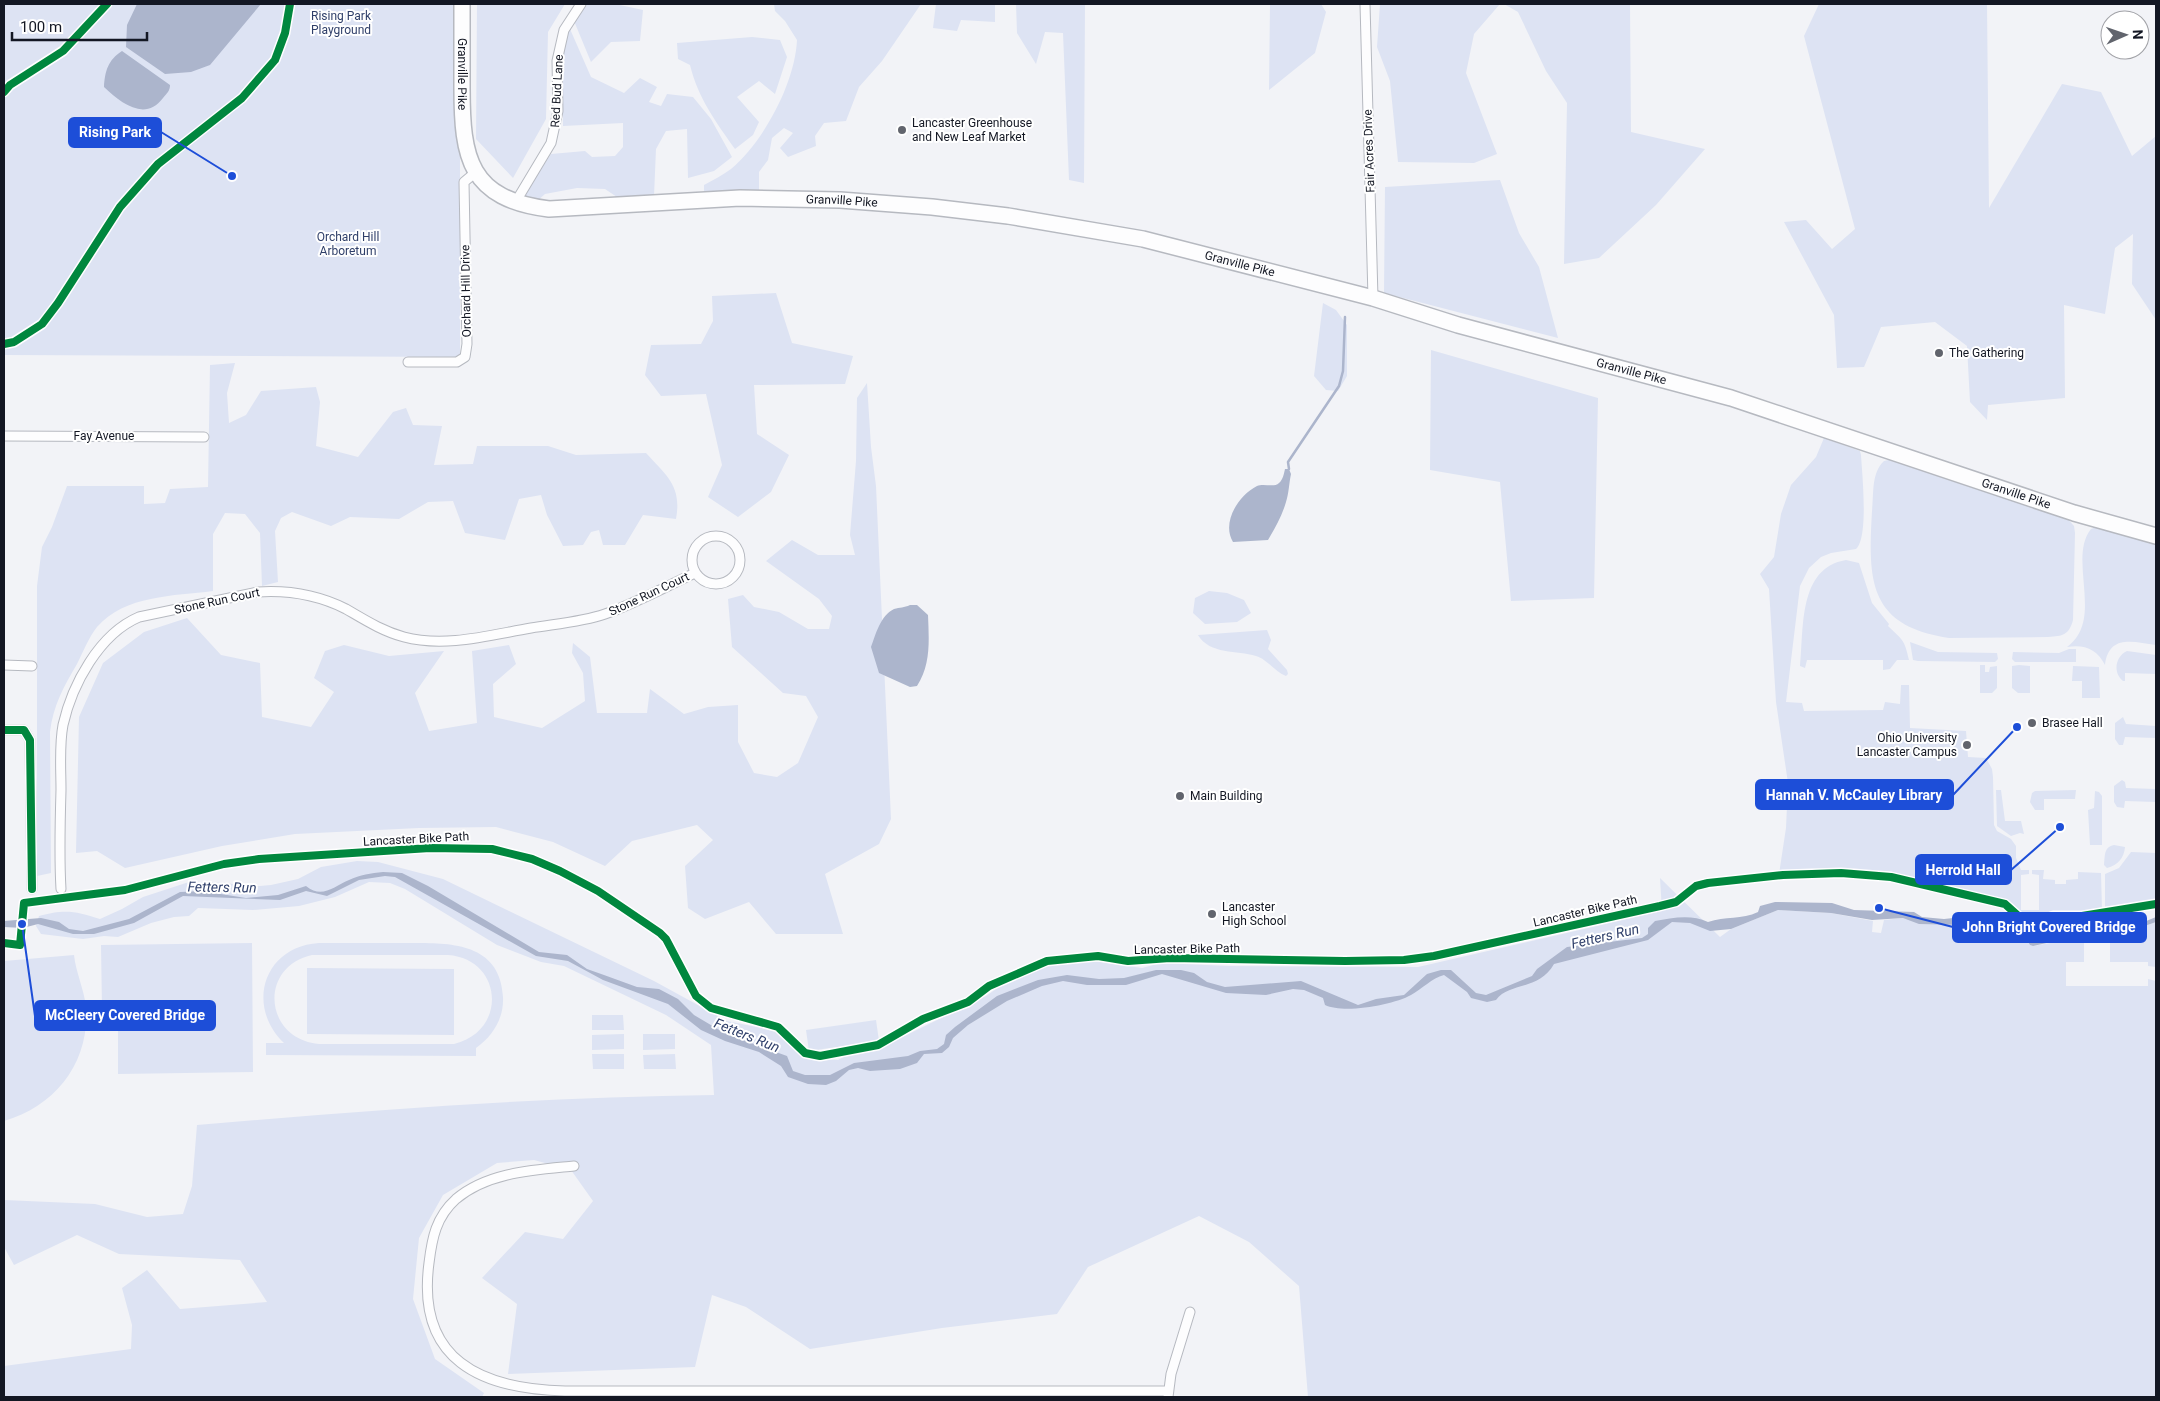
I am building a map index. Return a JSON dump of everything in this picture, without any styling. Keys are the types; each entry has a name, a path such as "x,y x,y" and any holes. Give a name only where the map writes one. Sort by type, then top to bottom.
{"highway":[{"name":"Granville Pike","path":"462,4 462,128 466,152 476,172 493,192 515,203 549,210 731,198 784,198 940,208 1029,219 1143,239 1373,298 1458,325 1731,398 2074,513 2156,536"}],"street":[{"name":"Red Bud Lane","path":"515,203 552,143 558,110 557,61 564,30 581,4"},
{"name":"Fair Acres Drive","path":"1365,4 1373,298"},
{"name":"Orchard Hill Drive","path":"408,362 457,362 465,357 467,343 464,182 476,172"},
{"name":"Fay Avenue","path":"4,436 204,437"},
{"name":"Stone Run Court","path":"713,536 722,537 731,541 737,548 740,556 739,567 735,575 728,582 719,585 709,584 701,580 695,573 691,564 692,554 696,545 704,539 713,536"},
{"name":"Stone Run Court","path":"61,889 61,753 64,723 78,683 90,662 112,635 129,621 139,617 258,592 290,592 324,600 379,629 405,638 436,641 462,640 603,615 695,573"},
{"path":"4,665 32,666"},
{"path":"4,730 24,730 30,740 32,889"},
{"path":"574,1166 491,1179 457,1198 441,1216 432,1240 427,1279 428,1306 436,1330 459,1362 479,1376 519,1388 546,1390 862,1395 1168,1394 1190,1312"}],"green space":[{"path":"4,4 460,4 460,357 4,355"},
{"path":"477,4 565,4 548,32 546,119 513,178 476,139"},
{"path":"586,4 615,4 643,10 640,41 611,42 591,62 574,21"},
{"path":"774,4 921,4 882,61 859,87 846,121 824,123 815,136 816,146 788,157 780,148 793,133 784,128 772,138 768,160 759,172 759,190 704,192 704,185 731,169 755,143 776,110 784,92 795,57 797,40 785,21 775,11"},
{"path":"936,4 995,4 995,22 961,20 957,31 933,28"},
{"path":"1016,4 1085,4 1084,183 1069,180 1063,33 1045,32 1036,64 1017,33"},
{"path":"1270,4 1321,4 1326,12 1315,53 1269,90"},
{"path":"1380,4 1500,4 1474,34 1466,73 1497,154 1474,163 1398,162 1390,81 1377,47"},
{"path":"1504,4 1630,4 1631,132 1705,149 1656,205 1599,258 1564,264 1567,103 1546,71 1518,12"},
{"path":"1819,4 1987,4 1989,208 2062,84 2101,92 2132,156 2156,136 2156,320 2132,284 2133,234 2115,248 2105,314 2064,305 2065,398 1988,405 1987,420 1970,402 1967,346 1935,322 1881,327 1864,367 1837,368 1834,315 1784,222 1806,220 1832,249 1855,229 1804,36"},
{"path":"570,29 591,77 624,93 640,78 657,87 649,102 661,106 667,94 693,97 711,119 732,157 714,171 688,178 687,129 666,131 656,149 654,196 620,199 605,189 577,188 545,194 536,202 523,195 551,154 585,151 592,157 615,156 623,147 623,123 563,126 562,47"},
{"path":"752,37 780,40 787,57 775,94 759,81 737,97 759,122 753,135 735,149 703,99 690,65 678,59 677,43"},
{"path":"1500,180 1519,233 1539,267 1558,338 1384,293 1385,187"},
{"path":"776,293 792,343 853,356 845,384 754,385 757,434 789,455 771,492 738,517 708,497 722,465 706,394 661,396 645,375 651,345 701,344 713,321 712,296"},
{"path":"1323,303 1336,310 1347,325 1347,376 1338,391 1326,390 1314,376"},
{"path":"1431,350 1598,398 1594,598 1511,601 1500,482 1430,470"},
{"path":"235,363 227,393 229,423 246,415 261,391 316,387 320,402 316,446 358,457 393,412 406,408 413,425 442,426 434,465 473,464 477,446 548,446 576,455 646,453 666,475 675,490 677,498 676,519 643,515 625,545 603,545 599,530 591,532 583,545 563,546 547,515 541,495 519,499 505,540 465,533 453,501 428,502 399,519 350,517 331,526 292,512 281,518 275,531 278,582 262,586 260,533 245,514 225,513 213,534 213,591 151,599 136,603 108,616 94,631 68,680 56,705 50,732 51,873 37,876 37,586 42,547 52,527 67,486 144,486 144,504 165,503 170,489 208,487 210,365"},
{"path":"867,383 871,447 876,486 891,819 879,844 825,874 843,934 776,934 749,902 705,919 688,908 685,866 713,840 697,825 632,841 605,866 553,842 496,827 419,828 295,834 222,846 125,868 97,851 76,853 79,717 103,663 144,632 187,618 221,655 260,663 262,717 311,727 334,692 314,678 325,651 344,645 389,656 444,651 415,693 429,731 477,723 472,651 509,645 516,664 493,684 494,717 542,728 585,701 583,673 572,653 573,643 590,657 597,713 647,713 650,689 684,714 708,707 738,705 738,742 754,773 777,777 798,763 818,717 806,696 783,693 732,647 728,599 743,595 754,607 779,612 808,629 829,629 832,616 819,599 766,561 792,540 818,555 855,555 850,535 856,461 857,398"},
{"path":"1824,438 1860,451 1864,519 1860,542 1856,549 1831,553 1821,557 1809,568 1800,586 1786,702 1802,703 1804,711 1883,710 1885,702 1900,704 1901,685 1909,685 1910,728 1966,731 1968,757 1986,758 1992,769 1994,825 1997,831 2011,839 2016,846 2016,858 2021,870 2029,870 2029,874 2021,875 2021,910 2039,910 2039,875 2032,874 2032,870 2044,870 2043,879 2055,880 2055,884 2066,884 2066,880 2078,879 2078,872 2101,873 2102,910 2057,914 2032,922 2001,901 1885,874 1857,872 1779,874 1786,828 1788,783 1776,702 1769,589 1760,574 1774,557 1781,514 1791,485 1816,457"},
{"path":"1893,459 2066,517 2074,526 2075,533 2073,620 2070,629 2065,634 2048,637 1949,638 1922,632 1902,623 1888,611 1879,596 1873,578 1871,536 1873,491 1877,471 1884,461"},
{"path":"2099,526 2156,543 2156,645 2131,642 2117,644 2111,648 2107,655 2105,665 2094,651 2079,646 2067,647 2078,635 2083,621 2085,606 2082,556 2085,542 2091,529"},
{"path":"1846,560 1859,563 1872,603 1889,624 1888,626 1902,640 1909,660 1897,660 1890,669 1883,670 1883,660 1807,660 1805,668 1800,666 1806,602 1811,587 1819,575 1830,565"},
{"path":"1209,591 1227,593 1244,600 1251,613 1237,622 1205,624 1193,613 1195,598"},
{"path":"1267,630 1271,640 1268,649 1287,670 1288,674 1286,676 1260,658 1249,654 1217,649 1209,646 1198,635"},
{"path":"1910,642 1938,652 1997,653 1998,659 1995,662 1918,661 1913,660"},
{"path":"2069,649 2076,649 2076,662 2015,662 2012,659 2013,652 2059,653"},
{"path":"2127,651 2156,655 2156,674 2125,673 2125,681 2123,681 2117,673 2117,664 2123,653"},
{"path":"1980,665 1985,665 1985,672 1989,672 1990,667 1997,666 1997,688 1992,693 1980,693"},
{"path":"2012,666 2030,666 2030,693 2018,693 2012,688"},
{"path":"2073,666 2099,667 2100,698 2082,698 2082,681 2072,681"},
{"path":"2123,717 2126,724 2156,726 2156,738 2125,737 2123,745 2119,745 2115,739 2115,723"},
{"path":"2122,780 2125,782 2126,788 2156,789 2156,802 2125,801 2124,808 2117,807 2114,802 2114,786"},
{"path":"1996,790 2001,790 2005,821 2021,821 2024,834 2020,833 2011,836 1997,826"},
{"path":"2076,790 2075,799 2044,799 2044,810 2035,810 2030,802 2032,793 2035,791"},
{"path":"2095,791 2099,792 2102,796 2102,845 2090,845 2088,810 2094,808"},
{"path":"2114,845 2125,847 2123,854 2117,863 2107,868 2104,865 2106,852 2108,848"},
{"path":"2131,852 2156,853 2156,903 2105,909 2105,874 2119,868"},
{"path":"357,861 378,862 443,879 654,981 727,1021 777,1031 806,1058 838,1060 847,1055 878,1049 986,996 1009,980 1046,966 1088,960 1142,968 1161,963 1229,966 1418,967 1662,911 1660,878 1720,937 1731,929 1778,910 1831,913 1873,921 1872,932 1881,933 1884,920 1903,918 1965,926 2008,926 2023,934 2030,945 2033,946 2084,937 2084,962 2066,962 2066,986 2148,986 2148,979 2156,981 2156,1397 1308,1397 1299,1286 1249,1242 1199,1216 1088,1267 1057,1314 942,1328 810,1349 746,1307 712,1295 695,1367 508,1374 517,1304 482,1278 525,1232 563,1239 593,1201 571,1170 534,1160 497,1163 443,1195 419,1238 413,1299 435,1359 484,1393 482,1397 4,1397 4,1366 131,1349 132,1325 122,1288 147,1270 180,1309 267,1302 240,1260 119,1254 77,1235 14,1265 4,1247 4,1200 95,1204 147,1217 183,1214 192,1186 197,1125 455,1105 584,1098 714,1095 711,1045 666,1015 564,966 541,962 497,945 405,889 390,883 369,882 335,897 299,906 253,910 198,908 189,916 174,917 151,923 118,937 104,936 83,939 41,934 36,926 39,916 56,912 84,914 100,919 143,897 189,882 227,883 250,887 271,885 298,879 321,867"},
{"path":"2156,922 2156,967 2148,966 2148,962 2110,962 2110,929 2139,928"},
{"path":"252,943 253,1072 118,1074 118,1009 102,1009 101,945"},
{"path":"319,943 433,943 466,948 480,954 492,964 499,978 503,997 502,1012 488,1038 476,1048 476,1056 266,1055 266,1043 284,1043 272,1028 265,1012 263,996 266,980 273,966 285,955 300,947","holes":["312,955 448,955 466,959 480,969 488,981 492,996 490,1011 484,1025 472,1037 454,1044 319,1044 301,1039 287,1030 278,1017 275,1002 276,987 283,973 295,962"]},
{"path":"74,955 86,1007 86,1027 76,1063 54,1093 39,1105 23,1114 4,1121 4,961"},
{"path":"307,968 454,969 454,1035 307,1034"},
{"path":"592,1015 623,1015 624,1030 592,1030"},
{"path":"876,1020 879,1041 809,1051 806,1030"},
{"path":"624,1034 624,1049 592,1050 592,1035"},
{"path":"643,1034 675,1034 675,1049 643,1050"},
{"path":"592,1054 624,1054 624,1069 593,1069"},
{"path":"675,1054 676,1069 644,1069 643,1055"}],"shaded area":[{"path":"137,4 261,4 210,65 191,72 165,74 126,47 127,25"},
{"path":"122,51 170,85 168,92 163,98 149,109 133,108 118,99 104,87 105,76 110,62"},
{"path":"1285,469 1289,469 1291,474 1287,499 1268,540 1233,542 1229,526 1238,502 1257,486 1279,483"},
{"path":"917,605 928,615 929,634 927,661 922,678 917,686 910,687 879,673 871,647 885,616 894,609"},
{"path":"383,872 402,873 428,886 539,952 567,955 587,969 637,987 659,989 678,999 694,1015 726,1034 787,1056 793,1071 805,1075 830,1075 854,1063 908,1056 920,1051 937,1049 944,1044 946,1035 955,1027 997,996 1038,980 1067,975 1099,979 1124,978 1156,970 1181,970 1194,973 1207,982 1225,987 1301,981 1358,1005 1376,999 1404,995 1427,974 1441,970 1451,970 1476,993 1486,995 1532,976 1537,969 1567,947 1642,938 1648,934 1648,928 1655,921 1688,917 1708,922 1746,916 1758,912 1760,906 1775,902 1832,903 1854,910 1914,912 1922,917 1944,919 1972,916 1999,921 2015,921 2032,940 2040,941 2065,932 2091,932 2099,926 2118,923 2139,924 2156,917 2156,922 2139,928 2110,929 2033,946 2030,945 2023,934 2008,926 1919,924 1903,918 1872,920 1831,913 1778,910 1731,929 1710,931 1690,923 1672,922 1648,940 1554,964 1548,973 1532,983 1508,991 1496,1000 1487,1002 1471,998 1467,992 1444,975 1403,999 1381,1005 1344,1009 1325,1005 1323,998 1304,990 1293,989 1266,995 1226,993 1162,974 1126,985 1087,985 1063,981 1042,986 1007,1001 968,1025 953,1038 949,1047 942,1053 924,1054 917,1063 900,1069 870,1071 858,1068 849,1070 836,1081 826,1085 808,1084 788,1077 781,1066 759,1052 725,1041 701,1030 668,1004 603,980 568,961 536,956 395,877 385,876 359,880 327,896 306,891 280,900 183,896 134,923 94,934 73,934 38,924 23,928 4,927 4,921 41,918 59,922 69,929 83,931 129,919 180,892 202,891 246,898 278,895 306,886 317,892 322,892 357,877"}],"waterway":[{"path":"1289,469 1288,462 1339,386 1343,371 1345,317"}],"cycle path":[{"path":"4,92 10,85 63,51 107,4"},
{"path":"4,344 14,342 42,324 58,303 120,207 158,164 242,98 275,60 285,33 290,4"},
{"path":"4,730 24,730 30,740 32,889"},
{"name":"Lancaster Bike Path","path":"4,943 20,945 24,903 125,890 224,864 259,859 430,848 492,849 532,859 598,891 666,939 696,996 711,1008 778,1027 805,1053 820,1056 878,1045 923,1019 968,1002 989,986 1047,961 1098,956 1128,961 1170,958 1345,961 1404,960 1434,956 1676,902 1696,886 1708,883 1783,875 1841,873 1891,877 2005,904 2025,922 2033,924 2053,916 2082,916 2156,904"}],"place":[{"name":"Lancaster Greenhouse and New Leaf Market","path":"902,130"},
{"name":"Rising Park","path":"232,176"},
{"name":"The Gathering","path":"1939,353"},
{"name":"Brasee Hall","path":"2032,723"},
{"name":"Hannah V. McCauley Library","path":"2017,727"},
{"name":"Ohio University Lancaster Campus","path":"1967,745"},
{"name":"Main Building","path":"1180,796"},
{"name":"Herrold Hall","path":"2060,827"},
{"name":"John Bright Covered Bridge","path":"1879,908"},
{"name":"Lancaster High School","path":"1212,914"},
{"name":"McCleery Covered Bridge","path":"22,924"}],"park label":[{"name":"Rising Park Playground","path":"341,23"},
{"name":"Orchard Hill Arboretum","path":"348,244"}],"water label":[{"name":"Fetters Run","path":"222,887"},
{"name":"Fetters Run","path":"1605,936"},
{"name":"Fetters Run","path":"747,1035"}]}
